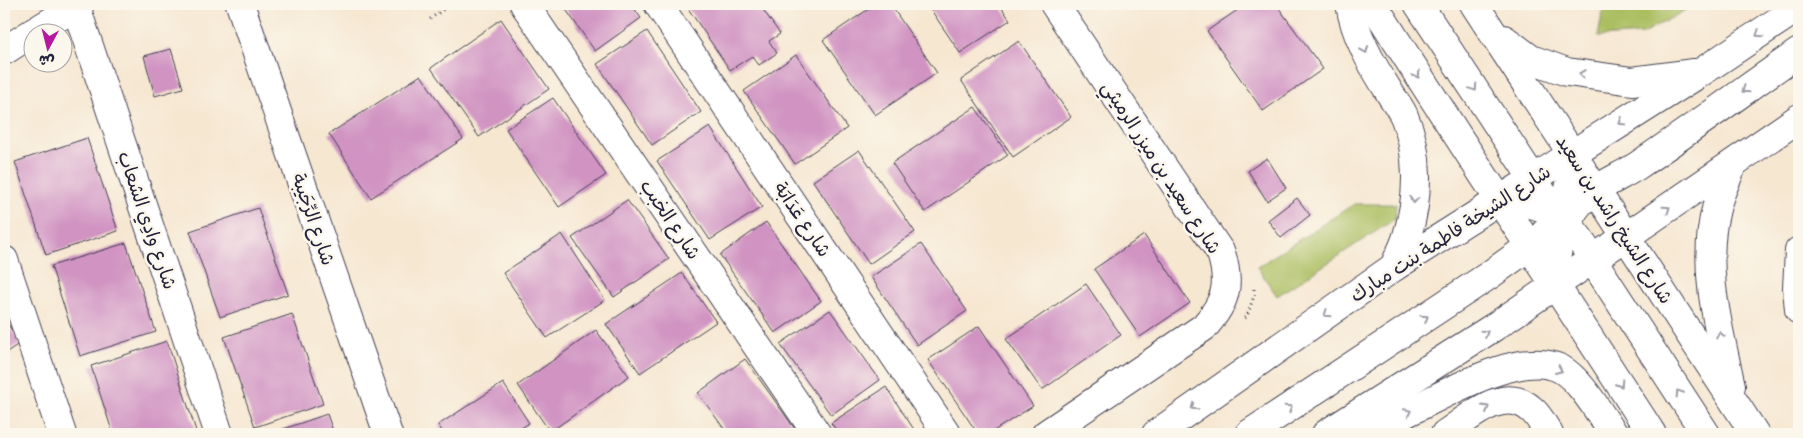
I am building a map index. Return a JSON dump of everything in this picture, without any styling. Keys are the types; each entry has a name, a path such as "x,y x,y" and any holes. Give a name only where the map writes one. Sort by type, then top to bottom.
{"main road":[{"name":"شارع الرِّجَيبة","path":"240,4 388,434"},
{"name":"شارع الخبب","path":"524,4 817,434"},
{"name":"شارع عَدَابَة","path":"658,4 948,434"},
{"name":"شارع سعيد بن ميزر الرميثي","path":"1046,434 1204,326 1217,312 1224,298 1226,284 1225,266 1221,253 1054,4"},
{"path":"1350,4 1366,55 1403,116 1410,135 1414,156 1416,176 1414,206 1407,236 1394,267"},
{"path":"1372,4 1652,434"},
{"path":"1418,4 1545,197 1581,240 1706,434"},
{"name":"شارع الشيخ راشد بن سعيد","path":"1474,4 1755,434"},
{"path":"51,22 78,5"},
{"name":"شارع وادِي الشعاب","path":"78,5 219,434"},
{"name":"شارع الشيخة فاطمة بنت مبارك","path":"1156,434 1394,267 1700,73 1799,7"},
{"path":"1490,28 1531,59 1568,72 1632,81 1700,73"},
{"path":"4,51 22,40"},
{"path":"1248,434 1530,247 1585,198 1637,166 1799,52"},
{"path":"1326,434 1494,327 1732,166 1799,118"},
{"path":"1555,285 1556,253 1571,184 1572,154"},
{"path":"1732,166 1716,208 1710,250 1714,306 1734,400"},
{"path":"1499,200 1529,202 1597,230 1626,236"},
{"path":"1799,251 1797,288 1799,310"},
{"path":"4,260 62,434"},
{"path":"1345,434 1398,417 1492,372 1520,365 1547,365 1559,368 1569,375 1578,384 1614,434"},
{"path":"1445,434 1488,406 1499,401 1511,400 1523,403 1531,408 1537,414 1549,434"}],"path":[{"path":"430,19 451,4"}],"green space":[{"path":"1604,4 1696,4 1643,34 1598,37"},
{"path":"1354,204 1396,204 1395,219 1277,296 1257,267"}],"building":[{"path":"562,4 631,4 641,18 595,51"},
{"path":"685,4 759,4 780,34 769,41 777,53 759,65 752,56 730,70"},
{"path":"876,4 890,4 937,73 875,115 823,40"},
{"path":"927,4 999,4 1010,20 960,53"},
{"path":"1246,4 1276,4 1323,69 1263,111 1207,31"},
{"path":"501,19 549,89 479,137 431,68"},
{"path":"647,31 701,112 652,145 597,64"},
{"path":"1019,41 1071,117 1013,157 961,80"},
{"path":"171,49 183,88 155,96 144,56"},
{"path":"796,55 847,128 795,164 744,91"},
{"path":"421,75 463,139 371,198 329,134"},
{"path":"553,98 606,175 559,207 506,129"},
{"path":"975,107 1008,155 925,212 892,163"},
{"path":"710,127 762,207 710,240 657,161"},
{"path":"87,138 118,231 46,255 15,162"},
{"path":"859,150 915,232 869,264 813,181"},
{"path":"1267,158 1286,188 1267,201 1248,171"},
{"path":"1297,198 1310,215 1281,238 1268,220"},
{"path":"627,200 669,259 614,297 572,238"},
{"path":"258,208 288,294 220,317 190,231"},
{"path":"766,222 821,301 775,333 720,255"},
{"path":"562,234 605,300 547,338 503,273"},
{"path":"1144,235 1190,303 1140,337 1094,269"},
{"path":"126,243 156,332 80,356 51,266"},
{"path":"921,244 967,311 917,345 871,277"},
{"path":"682,273 716,322 640,373 606,324"},
{"path":"1086,284 1121,335 1042,390 1006,339"},
{"path":"830,310 880,380 831,415 780,344"},
{"path":"292,314 323,404 255,427 224,337"},
{"path":"4,318 20,343 4,354"},
{"path":"979,326 1033,406 989,434 978,434 928,360"},
{"path":"596,330 629,376 550,432 518,385"},
{"path":"167,341 197,434 113,434 91,366"},
{"path":"745,359 795,429 788,434 728,434 698,393"},
{"path":"503,383 529,423 512,434 444,434 438,425"},
{"path":"886,387 917,434 839,434 831,423"},
{"path":"327,414 334,434 269,434"}]}
